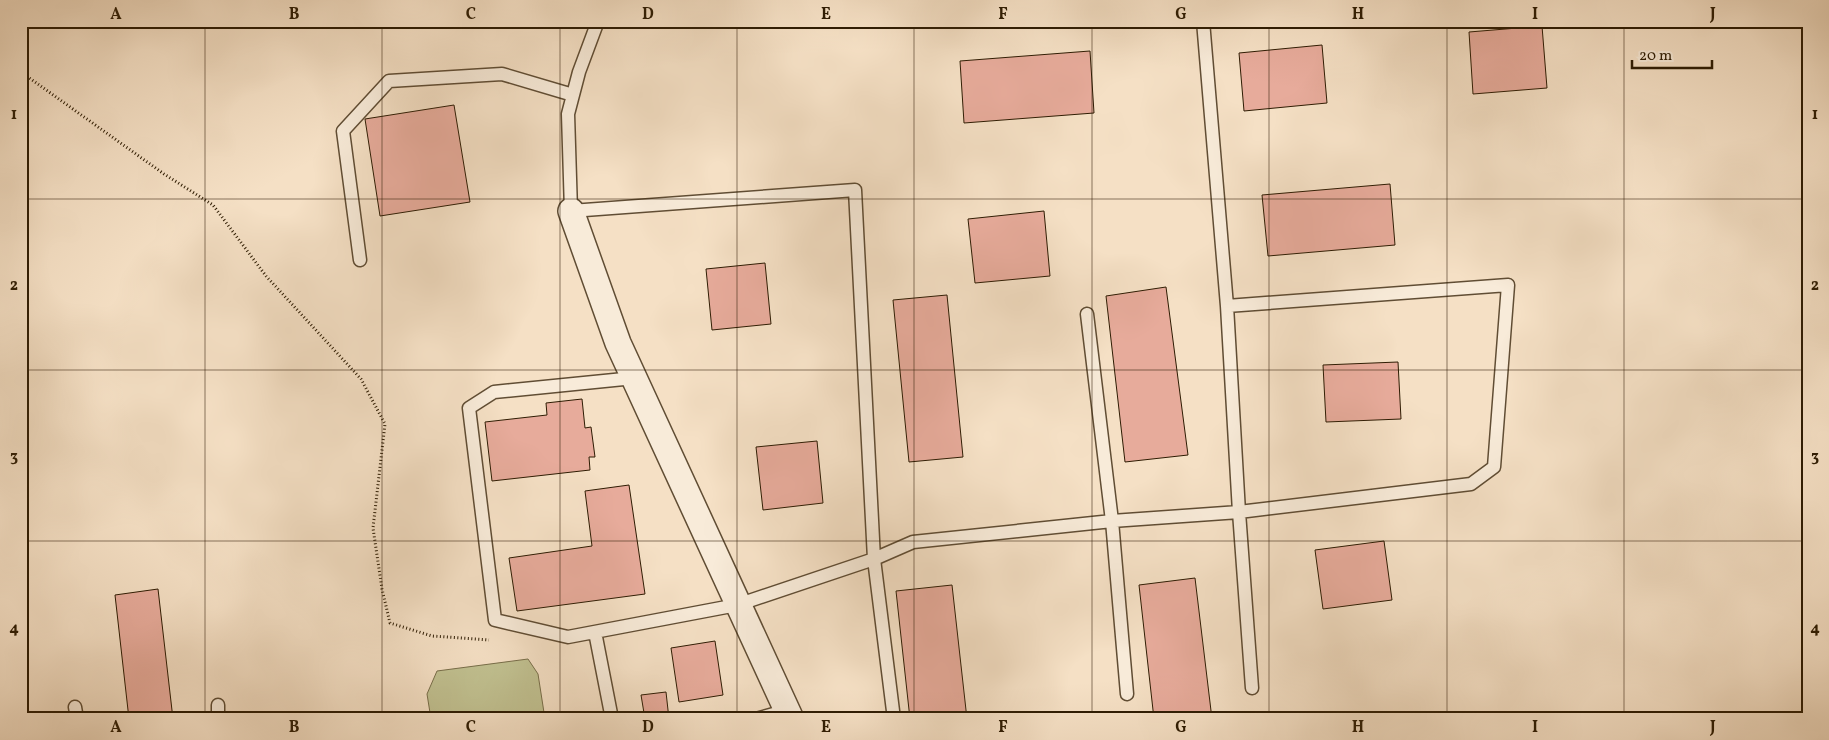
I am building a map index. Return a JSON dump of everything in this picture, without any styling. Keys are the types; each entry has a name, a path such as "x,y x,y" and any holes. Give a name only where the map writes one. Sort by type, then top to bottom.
{"street":[{"path":"571,211 618,343 790,715"}],"lane":[{"path":"598,21 579,72 568,114 571,211 855,190 874,559 894,719"},
{"path":"1203,21 1227,306 1252,688"},
{"path":"360,260 343,131 389,81 502,74 573,95"},
{"path":"634,378 494,392 469,408 495,620 568,638 738,605 874,559 913,542 1112,521 1239,512 1471,484 1494,467 1508,285 1227,306"},
{"path":"1087,314 1112,521 1127,694"},
{"path":"595,632 612,719"},
{"path":"218,705 218,719"},
{"path":"756,719 790,715"}],"path":[{"path":"21,72 164,174 213,205 266,276 361,379 385,424 373,528 382,589 390,623 432,636 494,640"}],"green space":[{"path":"528,659 538,674 545,719 431,719 427,694 437,671"}],"building":[{"path":"1542,26 1547,88 1473,94 1469,32"},
{"path":"1322,45 1327,103 1244,111 1239,53"},
{"path":"1090,51 1094,113 964,123 960,61"},
{"path":"454,105 470,202 380,216 365,119"},
{"path":"1390,184 1395,245 1268,256 1262,195"},
{"path":"1044,211 1050,276 975,283 968,219"},
{"path":"765,263 771,324 712,330 706,269"},
{"path":"1166,287 1188,455 1125,462 1106,296"},
{"path":"947,295 963,457 909,462 893,300"},
{"path":"1398,362 1401,419 1326,422 1323,365"},
{"path":"582,399 585,428 591,427 595,457 589,457 590,470 492,481 485,422 547,415 546,403"},
{"path":"817,441 823,503 763,510 756,447"},
{"path":"629,485 645,594 517,611 509,558 592,546 585,491"},
{"path":"1384,541 1392,600 1323,609 1315,550"},
{"path":"1195,578 1212,719 1154,719 1139,585"},
{"path":"952,585 967,719 910,719 896,591"},
{"path":"158,589 173,719 129,719 115,595"},
{"path":"715,641 723,695 679,702 671,648"},
{"path":"666,692 669,719 645,719 641,695"},
{"path":"57,712 57,719 21,719 21,715"}]}
